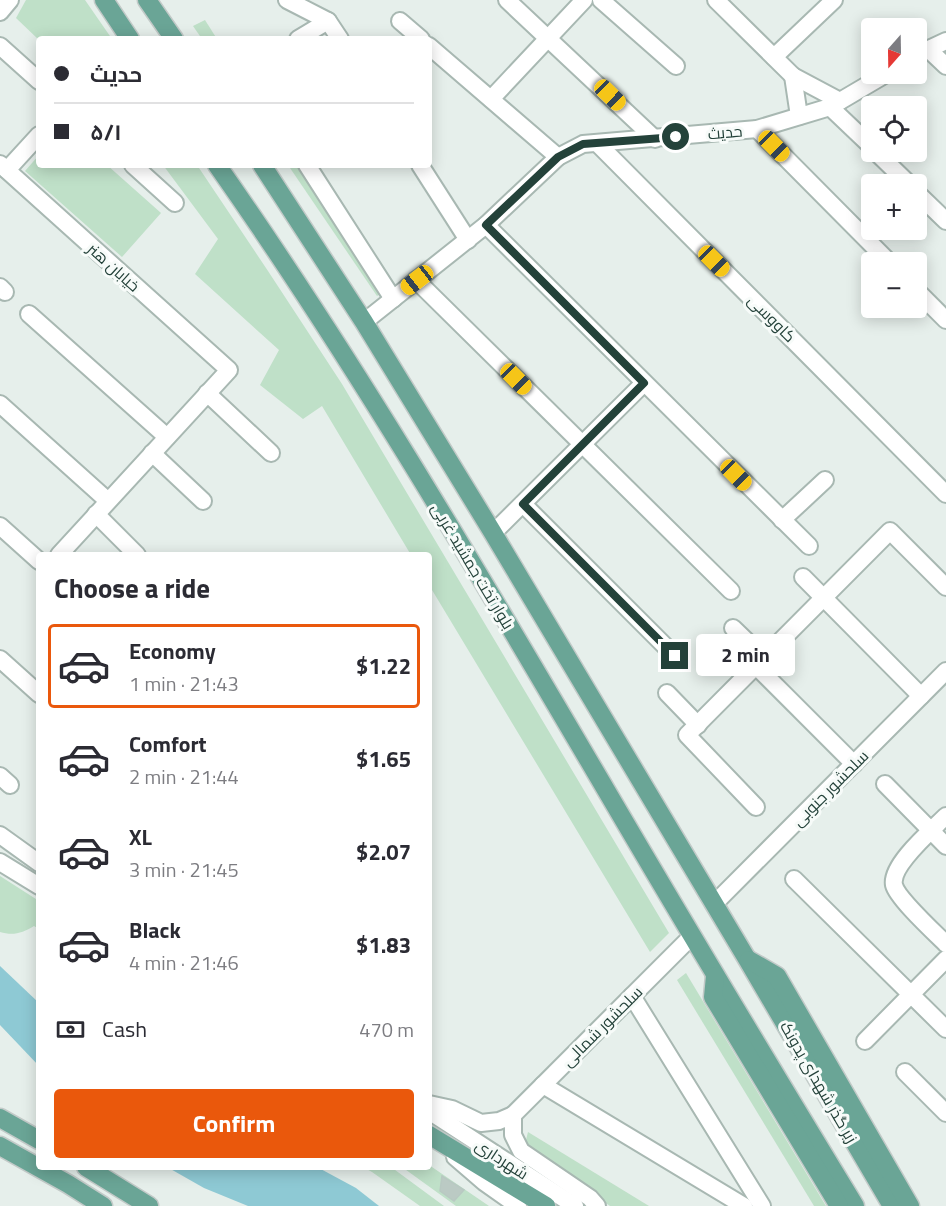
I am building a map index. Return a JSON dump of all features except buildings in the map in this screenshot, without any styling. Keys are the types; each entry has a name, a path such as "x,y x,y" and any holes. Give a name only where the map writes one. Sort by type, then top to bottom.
{"main road":[{"path":"104,0 128,36"},
{"path":"147,0 172,36"},
{"name":"بلوار تخت جمشید غربی","path":"219,168 340,349 465,551 715,976"},
{"name":"بلوار تخت جمشید غربی","path":"264,168 364,322 493,533 747,959"},
{"path":"747,959 777,976 910,1206"},
{"name":"زیر گذر شهدای پدونک","path":"747,959 892,1206"},
{"path":"715,976 713,997 838,1206"},
{"name":"زیر گذر شهدای پدونک","path":"715,976 855,1206"},
{"path":"0,1118 36,1138"},
{"path":"432,1137 546,1206"},
{"path":"0,1146 36,1166"},
{"path":"43,1170 103,1206"},
{"path":"91,1170 149,1206"}],"street":[{"path":"0,12 10,0"},
{"path":"287,0 328,21 338,36"},
{"path":"507,0 656,139"},
{"path":"491,99 584,0"},
{"path":"600,0 676,66"},
{"path":"716,0 793,76 835,104 861,134"},
{"path":"774,57 832,1"},
{"path":"303,36 328,21"},
{"path":"400,21 418,36"},
{"path":"927,50 946,41"},
{"path":"0,46 36,78"},
{"path":"432,49 558,157"},
{"path":"927,55 946,66"},
{"path":"793,76 800,116"},
{"name":"حدیث","path":"364,322 486,225 558,157 583,144 757,129 835,104 869,84"},
{"path":"757,129 879,252"},
{"path":"4,167 36,138"},
{"name":"کاووسی","path":"597,143 946,494"},
{"path":"886,162 899,174"},
{"name":"خیابان هنر","path":"4,167 229,370 207,393"},
{"path":"136,168 176,203"},
{"path":"309,168 393,299"},
{"path":"422,168 468,240"},
{"path":"927,203 946,221"},
{"path":"486,225 808,546"},
{"path":"417,280 731,591"},
{"path":"927,301 946,320"},
{"path":"29,314 167,438"},
{"path":"493,533 644,383"},
{"path":"62,552 207,393 271,453"},
{"path":"0,404 108,501"},
{"path":"152,453 203,501"},
{"path":"783,520 825,480"},
{"path":"523,504 675,656"},
{"path":"96,514 134,552"},
{"path":"0,526 36,558"},
{"path":"692,730 890,531 946,587"},
{"path":"803,577 921,696"},
{"path":"733,628 760,662 854,764"},
{"path":"0,659 36,691"},
{"name":"سلحشور جنوبی","path":"714,904 946,671"},
{"path":"668,693 692,730 756,807"},
{"path":"885,784 946,846"},
{"path":"946,816 904,859 896,872 894,885 904,902 946,944"},
{"path":"0,835 36,861"},
{"path":"0,862 36,884"},
{"path":"794,879 946,1029"},
{"name":"سلحشور شمالی","path":"513,1115 692,936"},
{"path":"865,1041 946,959"},
{"path":"632,996 762,1206"},
{"path":"905,1072 946,1113"},
{"path":"543,1086 744,1206"},
{"path":"432,1105 452,1109 481,1123 499,1121 513,1115 513,1135 521,1151 590,1198 597,1206"},
{"name":"شهرداری","path":"432,1114 575,1206"},
{"name":"شهرداری","path":"432,1138 484,1182 518,1206"}],"green space":[{"path":"26,0 85,0 110,36 36,37 16,18"},
{"path":"205,20 215,36 200,36 193,26"},
{"path":"36,158 36,168 110,168 161,213 122,257 25,171"},
{"path":"165,168 199,168 342,384 669,933 650,952 432,590 432,552 409,552 322,406 303,419 260,385 279,350 195,274 218,239"},
{"path":"290,168 301,168 382,293 377,296"},
{"path":"0,876 36,899 36,927 18,933 0,932"},
{"path":"686,973 826,1206 814,1206 677,980"},
{"path":"528,1132 649,1206 610,1206 525,1144"},
{"path":"432,1167 489,1206 456,1206 406,1170 432,1170"},
{"path":"368,1170 395,1170 444,1206 420,1206"}],"water":[{"path":"0,966 36,1000 36,1063 0,1025"},
{"path":"172,1170 323,1170 356,1188 379,1206 248,1206 204,1188"}],"route":[{"path":"675,656 523,504 644,383 486,225 558,157 583,144 676,137"}]}
